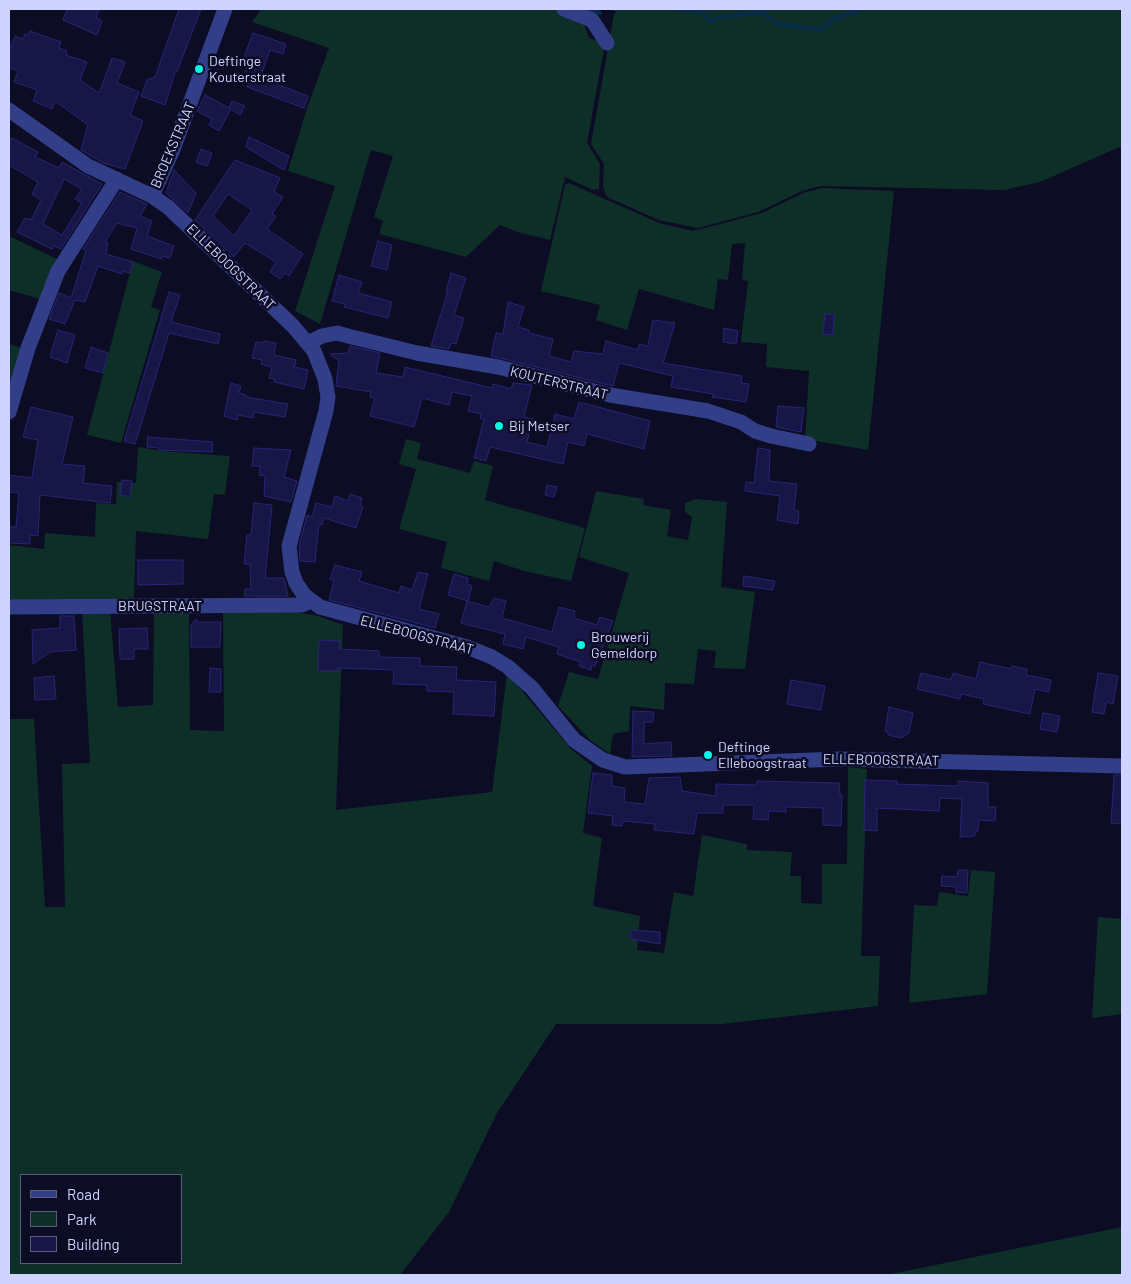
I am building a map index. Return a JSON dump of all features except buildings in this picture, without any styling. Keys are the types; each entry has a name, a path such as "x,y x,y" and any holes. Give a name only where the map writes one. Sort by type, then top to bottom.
{"street":[{"name":"BROEKSTRAAT","path":"152,196 175,144 225,9"},
{"path":"564,9 592,20 608,42"},
{"name":"ELLEBOOGSTRAAT","path":"9,110 76,159 152,196 168,207 293,326 308,343 322,370 328,397 321,435 289,546 292,572 296,583 304,595 325,610 467,647 492,657 508,667 532,688 574,740 603,760 624,767 840,759 1122,766"},
{"path":"9,412 28,348 58,271 117,179"},
{"name":"KOUTERSTRAAT","path":"308,343 322,336 338,333 417,353 498,367 610,395 708,411 741,422 755,431 770,436 809,444"},
{"name":"BRUGSTRAAT","path":"9,607 284,605 302,604 311,601"}],"green space":[{"path":"261,9 557,9 583,21 589,38 605,43 587,143 600,164 599,189 593,190 565,177 550,240 517,232 500,225 466,257 379,234 383,221 374,217 393,156 371,150 320,324 295,311 335,186 288,171 307,108 329,48 252,22"},
{"path":"618,9 1122,9 1122,146 1040,182 1004,190 820,186 802,191 758,212 698,228 659,220 606,195 603,187 604,164 591,144 614,14"},
{"path":"569,183 659,223 693,231 762,213 803,193 822,188 894,191 868,450 805,439 809,371 766,367 767,344 741,342 748,281 742,280 745,243 732,244 728,280 718,279 714,310 639,289 627,330 596,320 600,305 541,291 565,185"},
{"path":"9,236 61,261 40,299 9,290"},
{"path":"133,261 162,272 151,307 160,310 121,443 87,435"},
{"path":"9,344 22,348 9,390"},
{"path":"406,439 421,443 417,459 470,473 474,461 493,466 485,500 585,528 571,581 524,571 494,561 489,581 441,568 447,542 399,529 416,469 399,464"},
{"path":"138,447 162,451 230,456 225,495 214,494 208,539 136,531 134,600 9,603 9,545 44,549 45,533 95,537 96,503 116,504 117,482 136,483"},
{"path":"596,491 644,499 643,505 671,510 667,536 688,540 692,517 685,512 685,503 696,499 727,502 721,587 755,592 745,669 714,668 716,651 698,649 694,684 665,683 664,710 630,706 629,731 613,734 610,754 590,740 558,706 569,672 598,679 629,573 579,557"},
{"path":"110,610 118,707 153,705 154,610 189,611 190,730 224,731 223,610 296,612 318,616 343,625 336,810 492,792 507,673 570,748 592,766 583,833 602,838 593,906 640,916 637,950 664,953 674,892 693,896 702,835 747,844 747,850 792,852 790,876 801,876 801,903 822,904 822,864 847,864 848,767 867,769 861,956 880,956 878,1006 722,1024 556,1024 497,1113 449,1212 400,1275 9,1275 9,719 34,719 45,907 65,907 62,764 90,763 82,611"},
{"path":"971,870 995,872 987,994 909,1003 914,905 937,906 939,892 968,896"},
{"path":"1098,917 1122,919 1122,1014 1092,1018"},
{"path":"1122,1227 1122,1275 886,1275"}],"waterway":[{"path":"588,9 600,13"},
{"path":"614,9 619,9"},
{"path":"674,9 699,11 712,21 721,17 763,12 777,24 816,29 823,28 833,19 863,9"}],"place":[{"name":"Deftinge Kouterstraat","path":"199,69"},
{"name":"Bij Metser","path":"499,426"},
{"name":"Brouwerij Gemeldorp","path":"581,645"},
{"name":"Deftinge Elleboogstraat","path":"708,755"}]}
